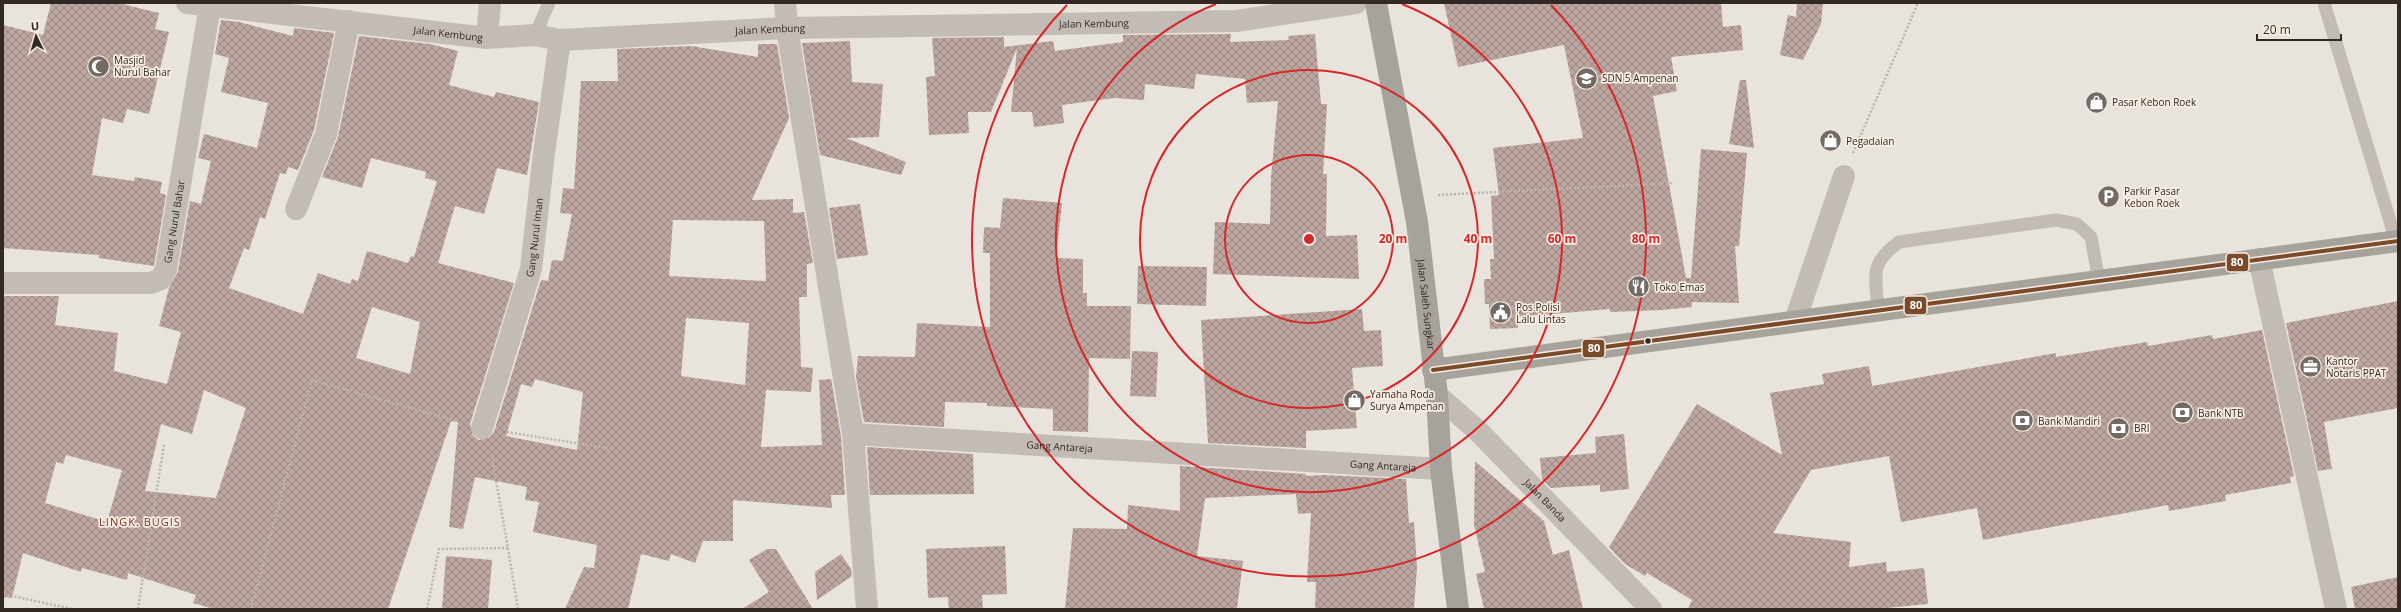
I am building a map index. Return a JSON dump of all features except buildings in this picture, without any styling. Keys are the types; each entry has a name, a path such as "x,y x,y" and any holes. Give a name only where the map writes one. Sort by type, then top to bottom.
{"highway":[{"name":"Jalan Saleh Sungkar","path":"1376,3 1417,222 1437,395 1441,469 1458,609"},
{"path":"1434,370 2397,241"}],"street":[{"name":"Jalan Kembung","path":"187,3 487,38 535,35 560,40 787,28 1236,21 1356,3"},
{"path":"487,38 490,3"},
{"path":"785,3 787,28 853,434 867,609"},
{"name":"Gang Nurul Bahar","path":"3,283 150,283 161,279 166,268 210,6"},
{"path":"296,209 326,134 349,21"},
{"name":"Gang Nurul Iman","path":"485,429 531,269 544,153 560,40"},
{"path":"1795,322 1844,176"},
{"path":"2259,259 2336,609"},
{"name":"Jalan Banda","path":"1437,395 1478,431 1651,609"},
{"name":"Gang Antareja","path":"853,434 1441,469"}],"lane":[{"path":"535,35 549,3"},
{"path":"2324,3 2397,241"},
{"path":"1878,310 1876,269 1883,254 1899,242 2056,220 2077,224 2091,237 2099,281"}],"path":[{"path":"1844,176 1918,3"},
{"path":"1412,196 1674,183"},
{"path":"251,609 312,380 485,429 613,449"},
{"path":"485,429 518,609"},
{"path":"138,609 164,444"},
{"path":"426,609 439,549 508,548"},
{"path":"3,594 72,609"}],"transit line":[{"name":"80","path":"1433,370 2398,241"}],"place":[{"name":"Masjid Nurul Bahar","path":"98,66"},
{"name":"SDN 5 Ampenan","path":"1586,78"},
{"name":"Pasar Kebon Roek","path":"2096,102"},
{"name":"Pegadaian","path":"1831,141"},
{"name":"Parkir Pasar Kebon Roek","path":"2108,197"},
{"name":"Toko Emas","path":"1639,287"},
{"name":"Pos Polisi Lalu Lintas","path":"1500,313"},
{"name":"Kantor Notaris PPAT","path":"2311,367"},
{"name":"Yamaha Roda Surya Ampenan","path":"1354,400"},
{"name":"Bank NTB","path":"2182,413"},
{"name":"Bank Mandiri","path":"2023,421"},
{"name":"BRI","path":"2118,428"}],"district":[{"name":"LINGK. BUGIS","path":"140,521"}]}
